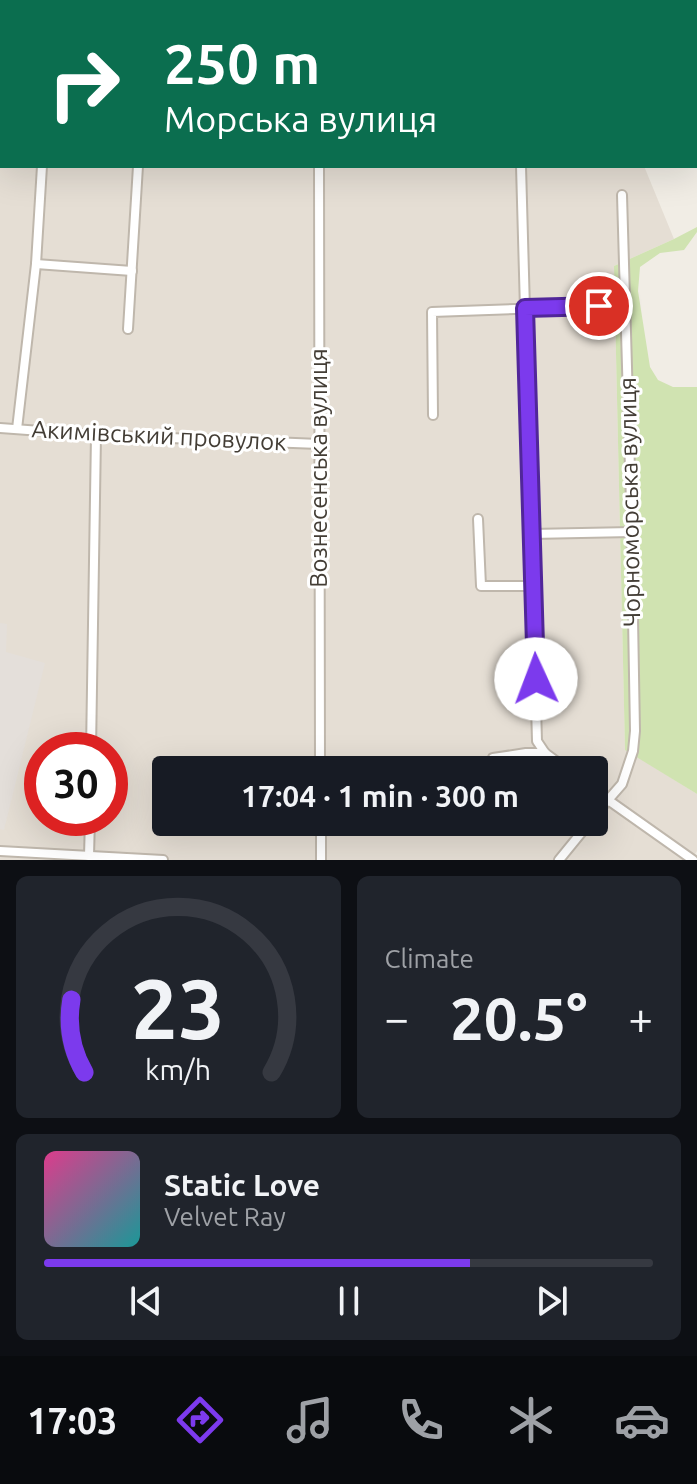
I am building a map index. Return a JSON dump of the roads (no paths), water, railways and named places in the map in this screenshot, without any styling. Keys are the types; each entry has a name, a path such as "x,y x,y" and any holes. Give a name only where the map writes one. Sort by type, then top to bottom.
{"street":[{"path":"17,429 36,264 42,168"},
{"path":"128,329 138,168"},
{"name":"Вознесенська вулиця","path":"319,168 320,756"},
{"path":"521,168 537,741 549,756"},
{"name":"Чорноморська вулиця","path":"608,799 622,784 633,751 635,731 622,195"},
{"path":"36,264 132,271"},
{"path":"433,415 432,312 624,305"},
{"name":"Акимівський провулок","path":"0,428 319,444"},
{"path":"91,732 96,435"},
{"path":"478,519 481,586 533,586"},
{"path":"531,534 632,532"},
{"path":"506,756 545,753"},
{"path":"608,802 693,860"},
{"path":"89,856 90,836"},
{"path":"321,836 321,860"},
{"path":"559,860 579,836"},
{"path":"0,851 163,860"}]}
